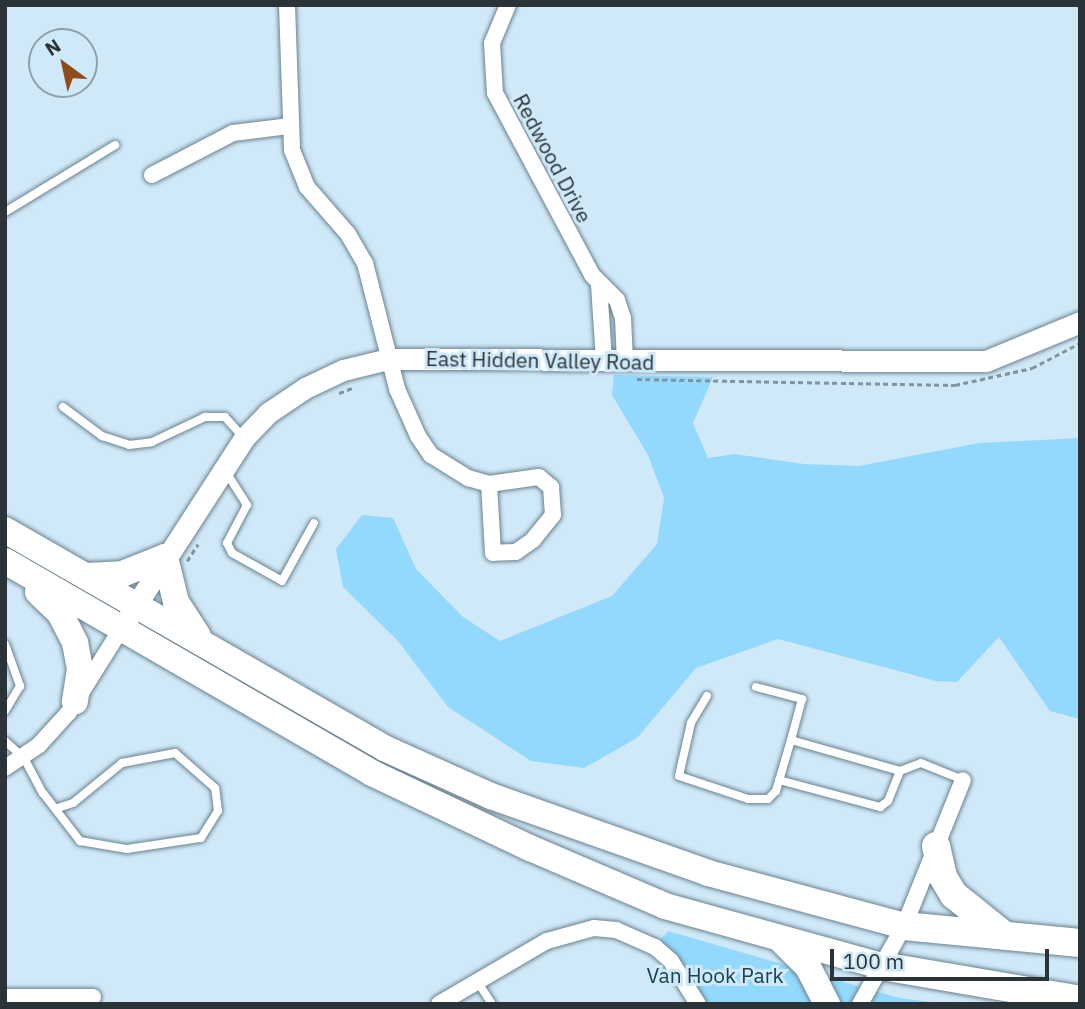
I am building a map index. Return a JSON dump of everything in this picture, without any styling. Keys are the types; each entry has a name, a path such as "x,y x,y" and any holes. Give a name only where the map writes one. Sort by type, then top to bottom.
{"highway":[{"path":"5,530 386,750 491,796 708,873 904,926 1080,943"},
{"path":"86,576 122,574 167,552 183,617 192,631 219,653"},
{"path":"5,562 372,774 530,848 665,906 882,967 1080,1000"},
{"path":"5,562 68,625 80,669 75,702"},
{"path":"936,846 943,877 954,895 1008,938"},
{"path":"779,939 808,967 827,1004"}],"main road":[{"name":"East Hidden Valley Road","path":"121,629 167,552 244,438 268,413 305,388 343,370 391,367 619,367 986,361 1080,323"}],"street":[{"path":"287,5 289,127 292,150 307,187 348,234 365,263 391,367 431,455 450,471 489,484 539,477 551,487 553,515 533,541 516,552 493,553 489,484"},
{"name":"Redwood Drive","path":"508,5 492,43 495,93 599,285 619,367"},
{"path":"152,175 233,133 289,127"},
{"path":"5,768 24,758 47,737 75,702 121,629"},
{"path":"860,1004 904,926 963,780"},
{"path":"439,1004 573,931 615,930 655,947 671,961 698,1004"},
{"path":"5,997 93,997"}],"lane":[{"path":"5,212 115,145"},
{"path":"63,407 102,436 129,445 152,442 205,417 225,417 244,438"},
{"path":"222,467 247,505 227,543 232,553 282,581 314,523"},
{"path":"5,644 20,686 5,711"},
{"path":"707,696 691,723 679,776 761,801 776,790 802,699 756,687"},
{"path":"791,740 900,771 921,763 963,780"},
{"path":"5,741 24,758 43,793 58,808 80,841 127,849 201,838 218,811 215,788 175,753 122,763 73,803 58,808"},
{"path":"779,780 880,807 888,801 900,771"},
{"path":"477,981 492,1004"}],"path":[{"path":"619,367 955,385 1032,368 1080,343"},
{"path":"331,396 391,367"},
{"path":"167,552 188,562 201,538"}],"green space":[{"path":"614,375 713,377 693,423 708,458 734,454 804,464 859,466 979,443 1080,438 1080,719 1050,711 999,637 957,682 936,681 778,639 696,668 637,738 584,768 531,761 448,707 398,641 343,587 336,549 362,515 393,518 416,569 463,617 500,641 612,596 657,544 664,498 648,455 612,395"},
{"name":"Van Hook Park","path":"668,931 899,998 947,1004 698,1004 655,947"}]}
